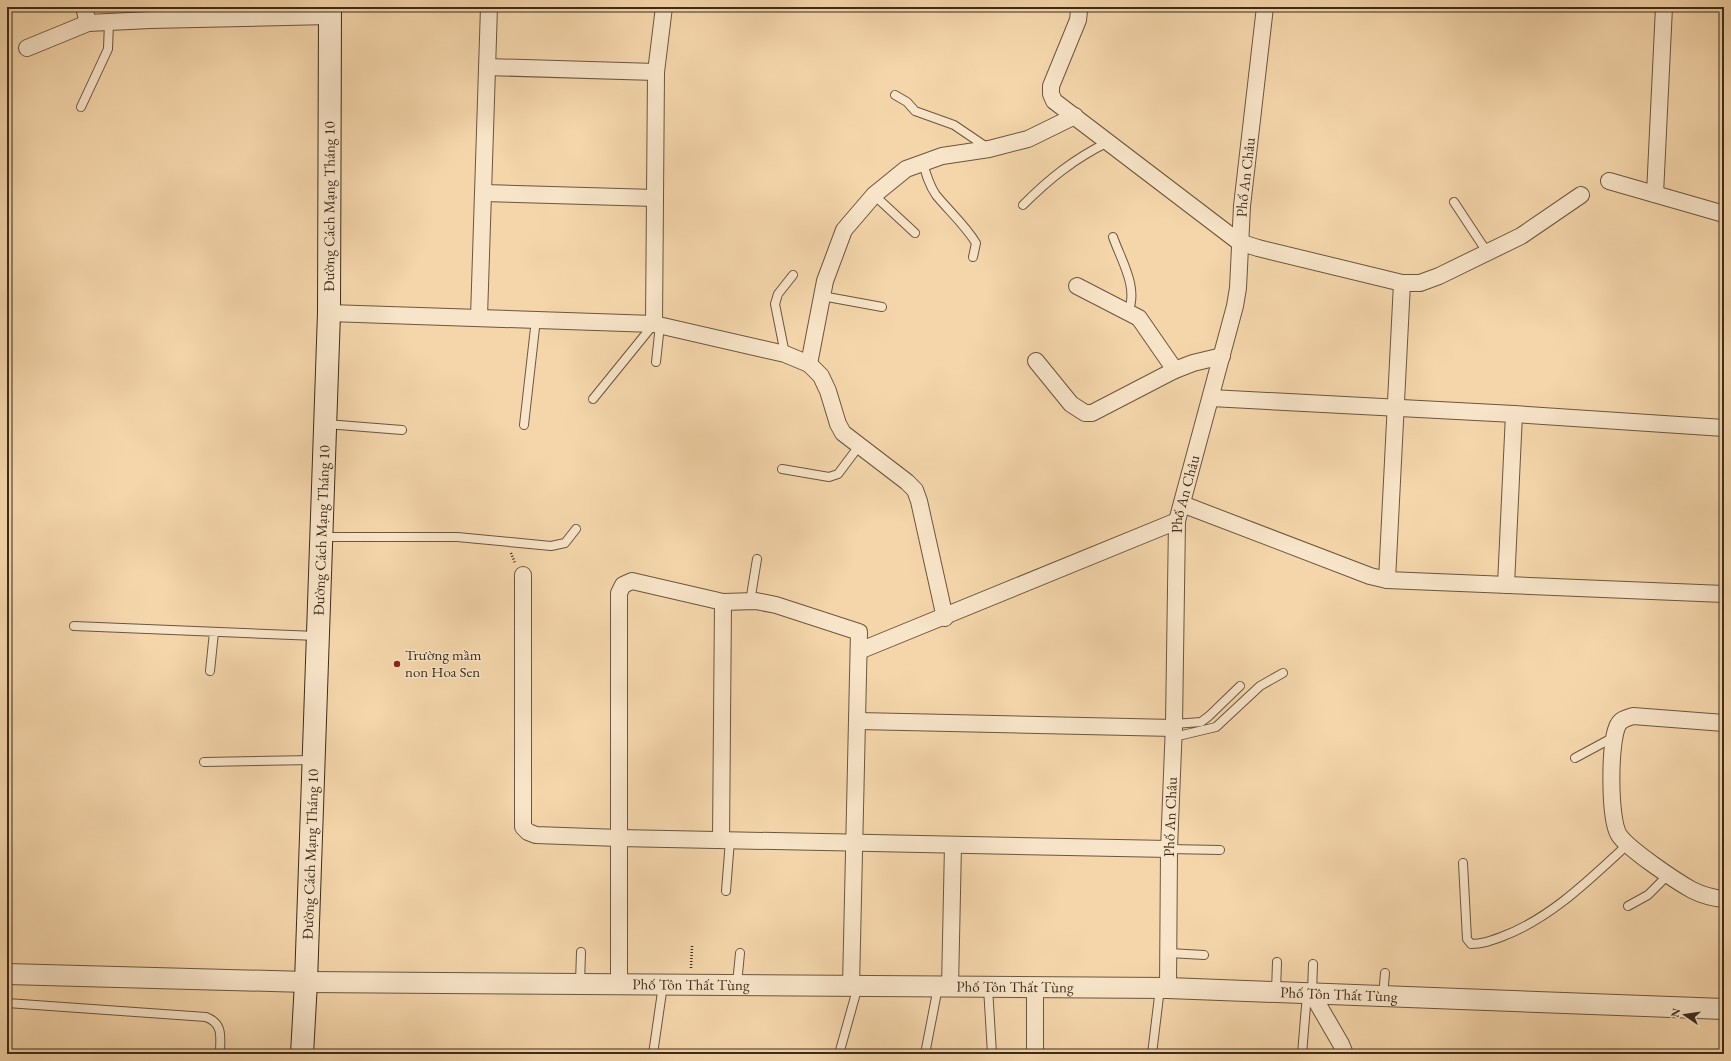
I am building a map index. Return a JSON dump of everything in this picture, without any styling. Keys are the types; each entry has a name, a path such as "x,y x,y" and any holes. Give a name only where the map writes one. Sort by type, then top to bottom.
{"main road":[{"name":"Đường Cách Mạng Tháng 10","path":"302,1054 306,982 329,313 330,12"}],"street":[{"path":"84,7 88,23"},
{"path":"480,317 489,7"},
{"path":"657,325 655,198 656,72 664,7"},
{"path":"1077,7 1079,11 1078,20 1051,86 1051,94 1054,101 1240,242 1258,248 1402,283 1420,282 1439,276 1521,236 1581,195"},
{"name":"Phố An Châu","path":"1164,988 1169,953 1169,849 1174,730 1177,521 1236,300 1242,206 1265,7"},
{"path":"1655,194 1664,7"},
{"path":"27,48 88,23 330,12"},
{"path":"487,67 656,72"},
{"path":"809,364 825,281 844,230 874,195 906,169 942,156 988,149 1028,139 1075,116"},
{"path":"1609,181 1724,214"},
{"path":"484,192 655,198"},
{"path":"1387,580 1402,283"},
{"path":"1076,286 1139,318 1175,370"},
{"path":"329,313 536,319 657,325 785,354 809,364 823,381 838,424 843,433 907,482 915,490 920,501 945,618"},
{"path":"1036,361 1071,404 1085,413 1092,412 1175,370 1192,363 1222,356"},
{"path":"1211,398 1514,414 1724,428"},
{"path":"1506,585 1514,414"},
{"path":"1182,504 1370,576 1387,580 1724,594"},
{"path":"859,651 945,618 1177,521"},
{"path":"523,575 523,827 528,832 536,835 619,838 1169,849"},
{"path":"619,984 619,593 626,582 632,581 723,602 750,602 776,605 796,610 860,632 855,843 855,986"},
{"path":"723,602 725,840"},
{"path":"1724,723 1633,716 1623,719 1618,724 1614,737 1611,808 1615,827 1627,845 1692,890 1712,897 1724,899"},
{"path":"858,722 1174,730"},
{"path":"944,987 953,845"},
{"name":"Phố Tôn Thất Tùng","path":"7,974 306,982 1164,988 1724,1010"},
{"path":"1035,987 1035,1054"},
{"path":"1309,994 1341,1044 1345,1054"}],"lane":[{"path":"81,108 108,49 109,22"},
{"path":"895,95 908,102 915,111 954,125 988,149"},
{"path":"1023,205 1049,179 1085,153 1108,142"},
{"path":"923,163 929,184 935,194 970,233 976,243 973,257"},
{"path":"874,195 915,233"},
{"path":"1454,202 1486,252"},
{"path":"1112,237 1132,289 1132,304 1128,312"},
{"path":"785,354 774,304 778,294 793,275"},
{"path":"822,296 882,307"},
{"path":"524,425 536,319"},
{"path":"656,362 657,325"},
{"path":"593,399 621,362 657,325"},
{"path":"325,424 402,430"},
{"path":"782,469 829,477 834,476 838,474 859,446"},
{"path":"322,537 457,537 557,546 565,543 576,529"},
{"path":"750,602 757,559"},
{"path":"74,626 318,636"},
{"path":"210,671 214,632"},
{"path":"1174,730 1216,727 1260,686 1283,673"},
{"path":"1174,730 1201,722 1240,686"},
{"path":"1575,758 1614,737"},
{"path":"204,762 314,760"},
{"path":"725,840 726,891"},
{"path":"1462,863 1467,939 1471,944 1480,944 1519,930 1542,916 1591,878 1627,845"},
{"path":"1169,849 1220,850"},
{"path":"1628,906 1648,894 1669,874"},
{"path":"580,984 581,952"},
{"path":"736,985 740,953"},
{"path":"1169,953 1204,955"},
{"path":"1276,992 1277,962"},
{"path":"1302,1054 1313,964"},
{"path":"1383,996 1385,973"},
{"path":"653,1054 663,985"},
{"path":"839,1054 855,986"},
{"path":"925,1054 944,987"},
{"path":"988,987 992,1054"},
{"path":"1152,1054 1164,988"},
{"path":"7,1003 206,1017 214,1020 218,1025 220,1035 220,1054"}],"path":[{"path":"509,541 516,566 523,575"}],"place":[{"name":"Trường mầm non Hoa Sen","path":"397,664"}]}
